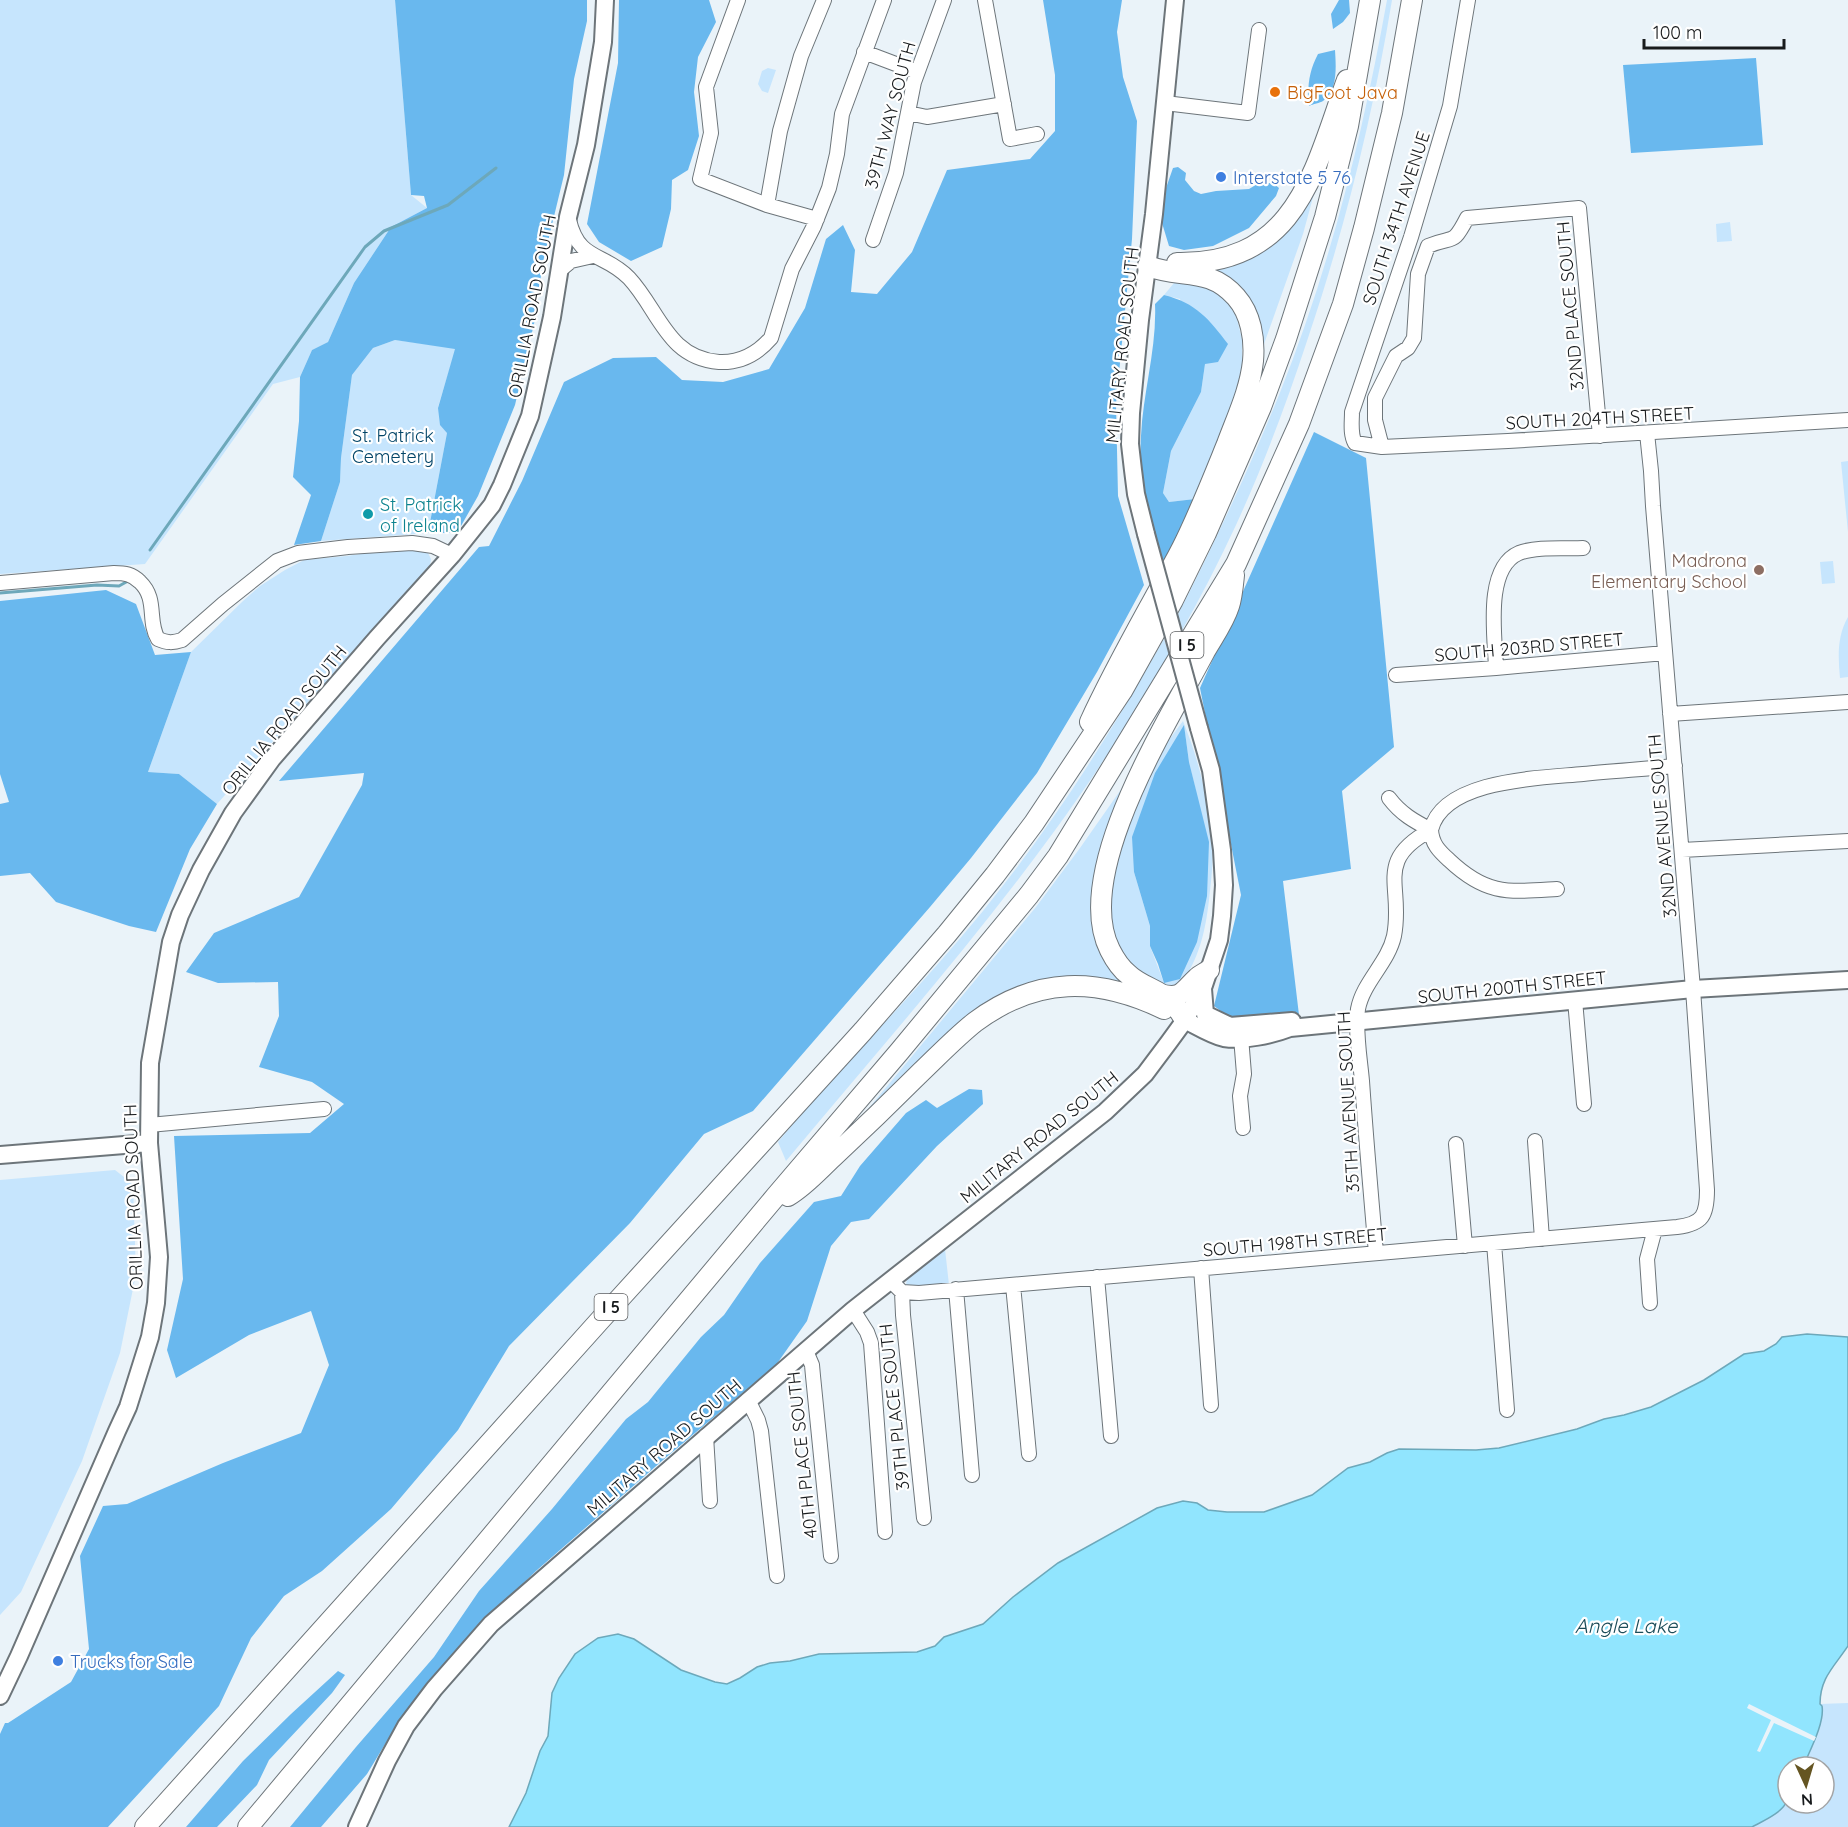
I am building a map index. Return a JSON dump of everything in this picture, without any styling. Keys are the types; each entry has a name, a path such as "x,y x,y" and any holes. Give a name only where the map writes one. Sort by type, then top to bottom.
{"highway":[{"name":"I 5","path":"145,1827 863,1031 947,934 1034,823 1122,691 1173,600 1206,533 1261,406 1286,339 1326,217 1348,126 1370,0"},
{"name":"I 5","path":"248,1827 1029,895 1058,856 1236,564 1307,405 1343,304 1392,113 1412,0"},
{"path":"1148,266 1162,261 1179,263 1205,261 1231,255 1256,243 1285,219 1298,204 1312,175 1365,28"},
{"path":"1064,778 1102,694 1186,542 1247,390 1253,362 1253,340 1249,319 1231,291 1206,276 1164,272 1148,266"},
{"path":"1185,1020 1172,1002 1128,975 1110,949 1101,920 1102,880 1114,834 1131,796 1159,736 1229,607 1236,564"},
{"path":"1160,994 1170,996 1181,994 1197,978 1206,977"},
{"path":"776,1196 792,1195 958,1036 989,1013 1016,999 1055,987 1085,985 1128,993 1185,1020"}],"main road":[{"name":"ORILLIA ROAD SOUTH","path":"0,1696 124,1415 150,1337 156,1303 159,1257 149,1143 151,1054 171,942 180,915 201,870 233,813 272,759 452,555 492,505 502,485 531,416 552,317 568,217 586,145 603,42 605,0"},
{"name":"MILITARY ROAD SOUTH","path":"357,1827 387,1761 406,1726 491,1624 853,1310 897,1287 1018,1179 1105,1112 1145,1074 1185,1020 1206,977 1219,940 1224,885 1222,850 1211,770 1136,494 1130,444 1140,320 1148,266 1175,0"},
{"path":"1206,977 1204,1014 1225,1024 1230,1026 1304,1021 1312,1026"},
{"name":"SOUTH 200TH STREET","path":"1185,1020 1224,1038 1241,1037 1272,1035 1290,1028 1575,1000 1693,989 1848,980"},
{"path":"0,1155 149,1143"}],"street":[{"path":"738,0 706,87 711,134 700,179 767,205 817,219"},
{"path":"568,217 577,242 592,256 614,265 628,277 668,333 685,351 711,361 727,362 751,356 764,346 775,330 792,269 817,219 829,188 842,114 884,0"},
{"name":"39TH WAY SOUTH","path":"873,240 896,173 917,72 944,0"},
{"path":"985,0 1010,138 1037,134"},
{"name":"SOUTH 34TH AVENUE","path":"1355,443 1351,427 1352,412 1411,237 1450,106 1468,0"},
{"path":"767,205 780,131 801,56 821,1"},
{"path":"1165,104 1248,113 1259,30"},
{"path":"864,52 917,72"},
{"path":"908,113 927,117 1004,104"},
{"name":"32ND PLACE SOUTH","path":"1382,447 1375,420 1375,398 1396,356 1408,348 1414,338 1418,274 1428,246 1454,238 1467,218 1580,208 1600,436"},
{"path":"560,270 571,261 592,256"},
{"name":"SOUTH 204TH STREET","path":"1355,443 1382,447 1848,420"},
{"name":"32ND AVENUE SOUTH","path":"1647,433 1693,989 1707,1190 1704,1216"},
{"path":"0,583 114,573 132,575 144,586 151,598 154,628 158,639 175,642 182,640 223,604 277,561 287,556 348,547 412,543 433,546 452,555"},
{"path":"1496,668 1494,598 1502,567 1520,553 1544,549 1583,548"},
{"name":"SOUTH 203RD STREET","path":"1396,675 1665,653"},
{"path":"1670,714 1848,702"},
{"path":"1557,890 1506,891 1480,884 1464,874 1439,851 1433,842 1431,830 1437,816 1452,802 1470,792 1492,785 1526,779 1675,766"},
{"path":"1389,798 1409,819 1431,830"},
{"name":"35TH AVENUE SOUTH","path":"1376,1254 1364,1117 1359,1004 1382,965 1393,937 1396,919 1394,878 1397,861 1414,839 1431,830"},
{"path":"1682,850 1848,842"},
{"path":"1575,1000 1584,1104"},
{"path":"1241,1037 1244,1074 1240,1096 1243,1128"},
{"path":"149,1125 324,1109"},
{"path":"1534,1142 1542,1239"},
{"path":"1456,1144 1465,1246"},
{"name":"SOUTH 198TH STREET","path":"897,1287 919,1293 1376,1254 1689,1225 1704,1216"},
{"path":"1650,1304 1647,1259 1655,1228"},
{"path":"1634,1230 1647,1259"},
{"path":"1494,1243 1507,1410"},
{"path":"1201,1268 1211,1405"},
{"path":"1097,1277 1111,1436"},
{"path":"1013,1285 1029,1454"},
{"name":"39TH PLACE SOUTH","path":"897,1287 903,1315 924,1518"},
{"path":"956,1289 972,1475"},
{"path":"853,1310 870,1337 885,1532"},
{"name":"40TH PLACE SOUTH","path":"806,1351 812,1365 831,1556"},
{"path":"748,1400 761,1431 777,1576"},
{"path":"706,1436 710,1501"}],"green space":[{"path":"0,0 395,0 411,195 427,208 391,227 354,283 328,342 312,350 300,377 273,384 145,564 0,574"},
{"path":"1387,0 1392,0 1367,128 1346,213 1308,338 1275,433 1230,539 1180,634 1176,618 1255,452 1279,395 1314,299 1356,150"},
{"path":"768,68 776,70 768,93 762,91 758,84 762,71"},
{"path":"1315,190 1303,234 1258,361 1258,332 1201,265 1214,264"},
{"path":"1730,222 1732,241 1717,242 1716,224"},
{"path":"1194,280 1215,290 1235,311 1242,339 1242,367 1233,402 1195,499 1169,502 1163,493 1171,451 1201,392 1205,364 1180,299 1164,295 1174,283"},
{"name":"St. Patrick Cemetery","path":"395,340 456,348 438,407 447,433 428,533 321,541 340,482 352,375 373,348"},
{"path":"1848,461 1848,532 1841,462"},
{"path":"398,548 427,551 431,559 430,565 217,804 179,774 148,772 191,652 243,601 260,586 304,560"},
{"path":"1833,561 1835,583 1822,584 1820,562"},
{"path":"1848,617 1848,677 1840,678 1840,639"},
{"path":"1164,639 1169,654 1084,790 1053,833 956,958 786,1161 778,1142 933,970 1008,879 1080,778"},
{"path":"1183,721 1202,780 1213,848 1209,900 1200,945 1187,976 1180,986 1167,988 1138,970 1121,951 1112,925 1111,889 1114,870 1139,801 1164,747","holes":["1184,726 1196,791 1164,983 1150,946 1150,926 1134,872"]},
{"path":"1148,751 1093,897 1095,934 1119,975 1119,981 1080,976 1036,982 849,1132 1036,907"},
{"path":"115,1170 133,1184 136,1274 120,1353 82,1461 21,1592 0,1615 0,1180"},
{"path":"945,1249 949,1285 910,1288 906,1285 907,1278"},
{"path":"1848,1703 1848,1827 1753,1827 1776,1812 1776,1815 1836,1815 1836,1755 1808,1755 1817,1729 1820,1704"}],"shaded area":[{"path":"395,0 587,0 587,21 574,79 564,175 542,266 537,311 515,405 478,496 457,533 428,533 447,433 440,425 438,408 455,349 395,340 373,348 352,375 340,482 321,541 294,545 311,495 293,477 299,421 300,377 312,350 328,342 354,283 391,227 427,208 424,196 411,195"},
{"path":"619,0 709,0 716,22 698,57 694,92 699,136 688,170 672,180 671,209 662,247 631,261 599,242 587,224 618,63"},
{"path":"1043,0 1122,0 1117,32 1123,77 1137,121 1132,239 1116,404 1118,496 1144,585 1097,672 1037,773 930,907 753,1111 704,1134 630,1223 509,1346 458,1430 391,1509 322,1571 284,1596 251,1638 219,1706 108,1827 0,1827 0,1734 5,1723 71,1682 89,1649 80,1556 103,1506 127,1504 301,1433 329,1365 311,1311 249,1335 176,1378 167,1350 183,1279 174,1136 310,1133 344,1104 312,1082 259,1067 279,1016 278,982 218,983 186,972 214,933 299,897 362,785 364,773 279,781 479,547 489,546 522,481 564,382 613,358 656,357 682,380 723,382 769,369 805,308 826,239 843,225 855,250 851,292 877,294 912,252 947,170 1030,159 1055,131 1055,75"},
{"path":"1339,0 1349,0 1350,13 1333,29 1331,14"},
{"path":"1335,50 1334,85 1328,97 1309,106 1309,79 1315,60 1318,54"},
{"path":"1756,58 1763,145 1631,153 1623,65"},
{"path":"1178,167 1186,173 1185,180 1194,191 1201,194 1249,189 1259,183 1273,183 1279,188 1276,196 1249,228 1213,246 1184,250 1169,246 1162,223 1166,188 1173,168"},
{"path":"1164,295 1175,298 1201,313 1228,344 1218,362 1205,364 1201,392 1171,451 1163,493 1169,502 1195,499 1163,566 1146,502 1141,452 1142,420 1154,337 1155,304"},
{"path":"1314,432 1366,458 1394,747 1342,791 1351,869 1283,881 1299,1015 1233,1020 1214,1006 1241,895 1200,688"},
{"path":"106,590 136,604 155,655 191,652 148,772 179,774 217,804 190,849 156,932 129,926 56,902 30,873 0,876 0,804 9,802 0,774 0,601"},
{"path":"1184,725 1189,762 1209,842 1207,896 1197,942 1180,979 1164,983 1150,946 1150,926 1134,872 1132,837 1155,773"},
{"path":"969,1089 982,1090 983,1104 937,1146 869,1219 851,1222 831,1246 807,1321 776,1365 536,1571 460,1645 387,1741 367,1774 321,1827 290,1827 434,1657 479,1591 552,1509 626,1419 648,1402 701,1337 724,1315 760,1263 814,1202 841,1196 860,1166 906,1113 926,1100 937,1108"},
{"path":"338,1671 345,1675 332,1693 269,1760 257,1785 217,1827 186,1827 243,1761"}],"water":[{"name":"Angle Lake","path":"1807,1334 1848,1337 1848,1646 1822,1687 1821,1721 1808,1755 1776,1755 1776,1814 1752,1827 509,1827 526,1793 540,1751 548,1736 552,1693 559,1678 575,1654 598,1638 618,1634 634,1639 681,1670 727,1684 757,1667 819,1654 917,1652 935,1646 944,1637 983,1624 1013,1597 1058,1563 1157,1508 1183,1501 1197,1503 1208,1510 1264,1512 1312,1495 1348,1468 1370,1462 1399,1449 1499,1448 1577,1429 1604,1419 1651,1407 1704,1380 1744,1354 1764,1351 1776,1344 1782,1337"}],"pier":[{"path":"1749,1704 1816,1737 1814,1741 1774,1723 1760,1752 1757,1751 1771,1720 1747,1708"}],"waterway":[{"path":"150,550 365,247 384,231 448,205 496,168"},
{"path":"0,593 97,585 119,586 128,581"}],"place":[{"name":"BigFoot Java","path":"1275,92"},
{"name":"Interstate 5 76","path":"1221,177"},
{"name":"St. Patrick of Ireland","path":"368,514"},
{"name":"Madrona Elementary School","path":"1759,570"},
{"name":"Trucks for Sale","path":"58,1661"}]}
